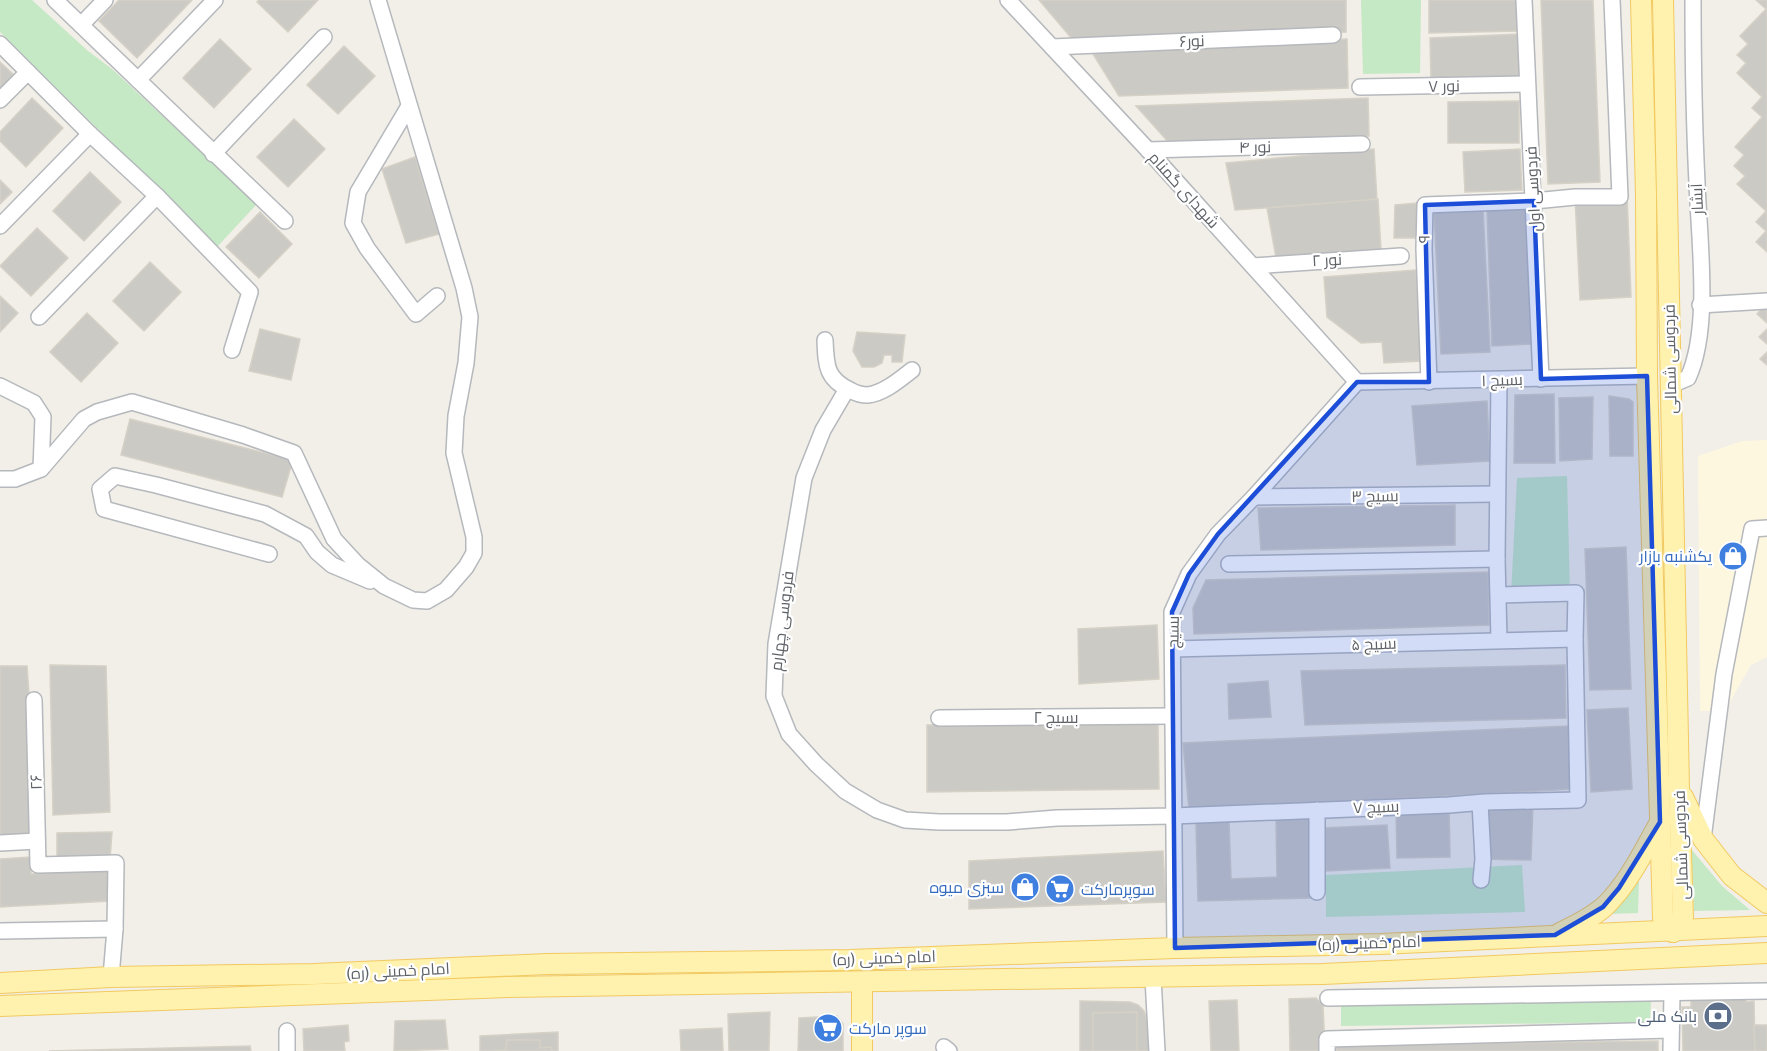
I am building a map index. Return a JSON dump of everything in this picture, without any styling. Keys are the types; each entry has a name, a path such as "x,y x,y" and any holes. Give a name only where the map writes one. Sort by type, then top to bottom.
{"main road":[{"name":"فردوسی شمالی","path":"1641,0 1646,195 1647,376 1663,918 1673,932 1683,917 1663,0"},
{"path":"1679,789 1703,839 1732,876 1767,903"},
{"path":"1555,935 1583,922 1603,907 1635,866 1660,822"},
{"path":"1765,953 1749,950 1741,943 1742,938 1748,934 1767,926"},
{"name":"امام خمینی (ره)","path":"1,983 111,977 314,974 547,964 850,960 1175,948 1380,944 1767,926"},
{"path":"1673,932 1675,956"},
{"name":"امام خمینی (ره)","path":"0,1006 508,987 1323,974 1765,953"},
{"path":"862,982 862,1051"},
{"path":"0,1006 1,983"}],"street":[{"path":"55,0 285,221"},
{"path":"81,25 105,0"},
{"path":"138,80 215,0"},
{"path":"269,554 104,509 100,489 115,476 266,514 306,536 317,552 332,565 413,600 427,601 446,590 466,567 474,553 474,537 454,453 456,416 466,363 470,317 464,288 378,0"},
{"name":"شهدای گمنام","path":"1008,0 1148,150 1357,382"},
{"name":"فردوسی اول","path":"1524,0 1541,379"},
{"path":"1534,201 1575,197 1620,197 1611,0"},
{"name":"آبشار","path":"1671,385 1688,378 1700,339 1693,93 1693,0"},
{"name":"نور۶","path":"1052,46 1333,35"},
{"path":"213,154 324,37"},
{"path":"0,44 90,134 157,196 250,292 232,350"},
{"path":"0,100 28,72"},
{"name":"نور ۷","path":"1360,87 1527,84"},
{"path":"410,106 358,192 353,223 367,248 416,314 437,296"},
{"path":"0,226 90,134"},
{"name":"نور ۴","path":"1148,150 1362,144"},
{"path":"39,317 157,196"},
{"name":"۹","path":"1429,382 1424,249 1425,205 1534,201"},
{"name":"نور ۲","path":"1253,266 1401,256"},
{"path":"1700,305 1767,301"},
{"path":"825,340 825,359 830,374 835,382 847,389 866,395 878,392 912,370"},
{"name":"بسیج ۱","path":"1357,382 1499,381 1647,376"},
{"path":"1499,381 1497,494 1499,640"},
{"name":"بسیج","path":"1175,948 1172,612 1189,574 1218,534 1357,382"},
{"path":"0,386 34,403 43,417 41,469"},
{"name":"فردوسی چهارم","path":"847,389 823,430 804,478 789,562 776,644 774,696 789,734 845,791 877,810 905,820 1007,822 1057,818 1173,816"},
{"path":"0,479 15,479 41,469 84,418 132,402 243,435 294,453 334,538 358,566 384,586"},
{"name":"بسیج ۳","path":"1254,497 1497,494"},
{"path":"1703,839 1724,674 1752,529 1767,528"},
{"path":"1229,564 1497,559"},
{"path":"1499,595 1576,593 1575,639"},
{"name":"بسیج ۷","path":"1173,816 1578,800 1575,639"},
{"name":"بسیج ۵","path":"1173,649 1575,639"},
{"name":"۲۶","path":"34,700 38,865 116,863 115,929"},
{"name":"بسیج ۲","path":"939,718 1172,716"},
{"path":"1480,803 1483,859 1481,880"},
{"path":"1317,810 1317,892"},
{"path":"0,843 38,841"},
{"path":"0,931 115,929 111,977"},
{"path":"1154,978 1157,1051"},
{"path":"1328,998 1767,991"},
{"path":"1671,1051 1672,993"},
{"path":"1327,1051 1327,1039 1671,1030"},
{"path":"287,1031 287,1051"}],"highlighted area":[{"path":"1534,201 1541,379 1647,376 1660,822 1619,888 1603,907 1555,935 1175,948 1172,612 1189,574 1218,534 1357,382 1429,382 1425,205"}],"shaded area":[{"name":"یکشنبه بازار","path":"1767,440 1767,657 1751,665 1725,711 1700,711 1698,456 1742,441"}],"green space":[{"path":"0,0 32,0 88,51 112,69 257,204 217,247 0,32"},
{"path":"1361,0 1421,0 1420,73 1363,74"},
{"path":"1567,476 1570,593 1511,595 1517,478"},
{"path":"1691,849 1722,886 1750,910 1694,911"},
{"path":"1522,865 1525,912 1326,917 1326,875"},
{"path":"1639,880 1638,913 1609,914 1628,896"},
{"path":"1651,1000 1650,1022 1341,1026 1341,1005"}],"building":[{"path":"119,0 192,0 137,58 99,21"},
{"path":"259,0 318,0 288,32 257,2"},
{"path":"1039,0 1346,0 1346,32 1073,40"},
{"path":"1429,0 1520,0 1520,31 1429,33"},
{"path":"1541,0 1593,0 1600,182 1548,184"},
{"path":"1756,0 1767,0 1767,252 1756,242 1766,231 1756,222 1766,211 1737,184 1745,176 1734,166 1744,155 1735,147 1762,117 1752,108 1762,97 1737,73 1746,63 1737,55 1748,44 1740,36 1766,9"},
{"path":"1519,34 1520,78 1431,81 1430,38"},
{"path":"220,39 251,69 214,108 183,78"},
{"path":"1347,39 1348,88 1119,96 1093,54 1101,49"},
{"path":"344,46 375,76 338,114 307,85"},
{"path":"0,62 14,75 0,89"},
{"path":"32,98 63,128 26,167 0,141 0,132"},
{"path":"1368,98 1369,136 1171,145 1136,106"},
{"path":"1519,101 1519,143 1448,143 1448,102"},
{"path":"294,119 325,149 288,187 257,157"},
{"path":"1374,149 1377,200 1235,210 1226,163"},
{"path":"1520,149 1522,190 1465,192 1463,152"},
{"path":"415,157 439,234 406,243 382,169"},
{"path":"90,172 121,202 84,241 53,211"},
{"path":"0,180 12,192 0,204"},
{"path":"1627,194 1631,297 1580,300 1575,197"},
{"path":"1378,199 1381,250 1277,263 1267,208"},
{"path":"1417,203 1417,238 1394,238 1395,205"},
{"path":"1526,208 1531,344 1492,346 1487,210"},
{"path":"1483,209 1490,352 1441,354 1434,211"},
{"path":"260,212 292,244 259,278 226,247"},
{"path":"37,228 68,258 31,296 0,266"},
{"path":"150,262 181,292 144,331 113,301"},
{"path":"1416,270 1422,361 1384,363 1382,342 1361,343 1327,317 1324,277"},
{"path":"0,296 18,313 0,332"},
{"path":"1767,303 1767,323 1757,314"},
{"path":"87,313 118,343 81,382 50,352"},
{"path":"260,329 300,339 291,380 249,371"},
{"path":"1767,329 1767,344 1759,337"},
{"path":"857,332 905,335 902,362 892,362 892,355 884,355 882,363 874,367 862,367 853,351"},
{"path":"1767,352 1767,365 1760,359"},
{"path":"1554,394 1555,463 1514,463 1515,395"},
{"path":"1609,396 1629,399 1633,402 1633,456 1610,456"},
{"path":"1593,397 1592,459 1560,461 1559,398"},
{"path":"1487,401 1490,461 1417,465 1412,406"},
{"path":"130,419 293,460 282,497 121,455"},
{"path":"1455,505 1455,545 1261,550 1258,508"},
{"path":"1626,547 1631,689 1590,690 1585,549"},
{"path":"1488,572 1489,625 1194,634 1193,608 1206,580"},
{"path":"1157,625 1159,679 1079,684 1078,629"},
{"path":"50,665 106,666 110,812 53,815"},
{"path":"1565,665 1566,718 1305,725 1301,671"},
{"path":"0,666 27,666 39,835 0,837"},
{"path":"1268,681 1271,717 1229,719 1228,684"},
{"path":"1628,708 1632,789 1591,792 1587,710"},
{"path":"1158,723 1159,789 927,792 927,725"},
{"path":"1569,726 1572,789 1189,810 1183,743"},
{"path":"1485,802 1533,803 1531,860 1483,859"},
{"path":"1449,805 1450,857 1397,858 1396,806"},
{"path":"1310,817 1312,898 1198,901 1196,822 1229,821 1231,879 1277,877 1276,818"},
{"path":"1387,825 1390,868 1326,871 1323,828"},
{"path":"112,832 110,859 57,859 57,833"},
{"path":"1163,851 1166,902 969,909 969,861"},
{"path":"30,857 31,874 110,868 110,901 0,907 0,859"},
{"name":"بانک ملی","path":"1745,990 1746,1002 1754,1001 1755,1051 1683,1051 1682,1007 1691,1007 1691,991"},
{"path":"1316,998 1323,1005 1325,1051 1290,1051 1289,999"},
{"path":"1237,1000 1239,1051 1211,1051 1209,1001"},
{"path":"1080,1001 1130,1002 1138,1005 1144,1011 1149,1025 1149,1051 1080,1051"},
{"path":"770,1012 769,1051 729,1051 728,1014"},
{"path":"1137,1012 1137,1051 1093,1051 1093,1013"},
{"path":"837,1016 843,1024 843,1051 798,1051 799,1018"},
{"path":"445,1020 448,1049 394,1051 395,1021"},
{"path":"348,1025 349,1041 344,1042 345,1051 304,1051 303,1029"},
{"path":"1754,1025 1767,1025 1767,1051 1755,1051"},
{"path":"722,1028 723,1051 681,1051 680,1030"},
{"path":"558,1032 558,1051 480,1051 480,1036"},
{"path":"507,1040 540,1040 540,1048 551,1047 552,1051 495,1051 506,1050"},
{"path":"1658,1041 1658,1051 1336,1051 1336,1045"},
{"path":"250,1046 251,1051 49,1051"}],"place":[{"name":"یکشنبه بازار","path":"1733,556"},
{"name":"سبزی میوه","path":"1025,887"},
{"name":"سوپرمارکت","path":"1060,889"},
{"name":"بانک ملی","path":"1718,1016"},
{"name":"سوپر مارکت","path":"828,1028"}]}
